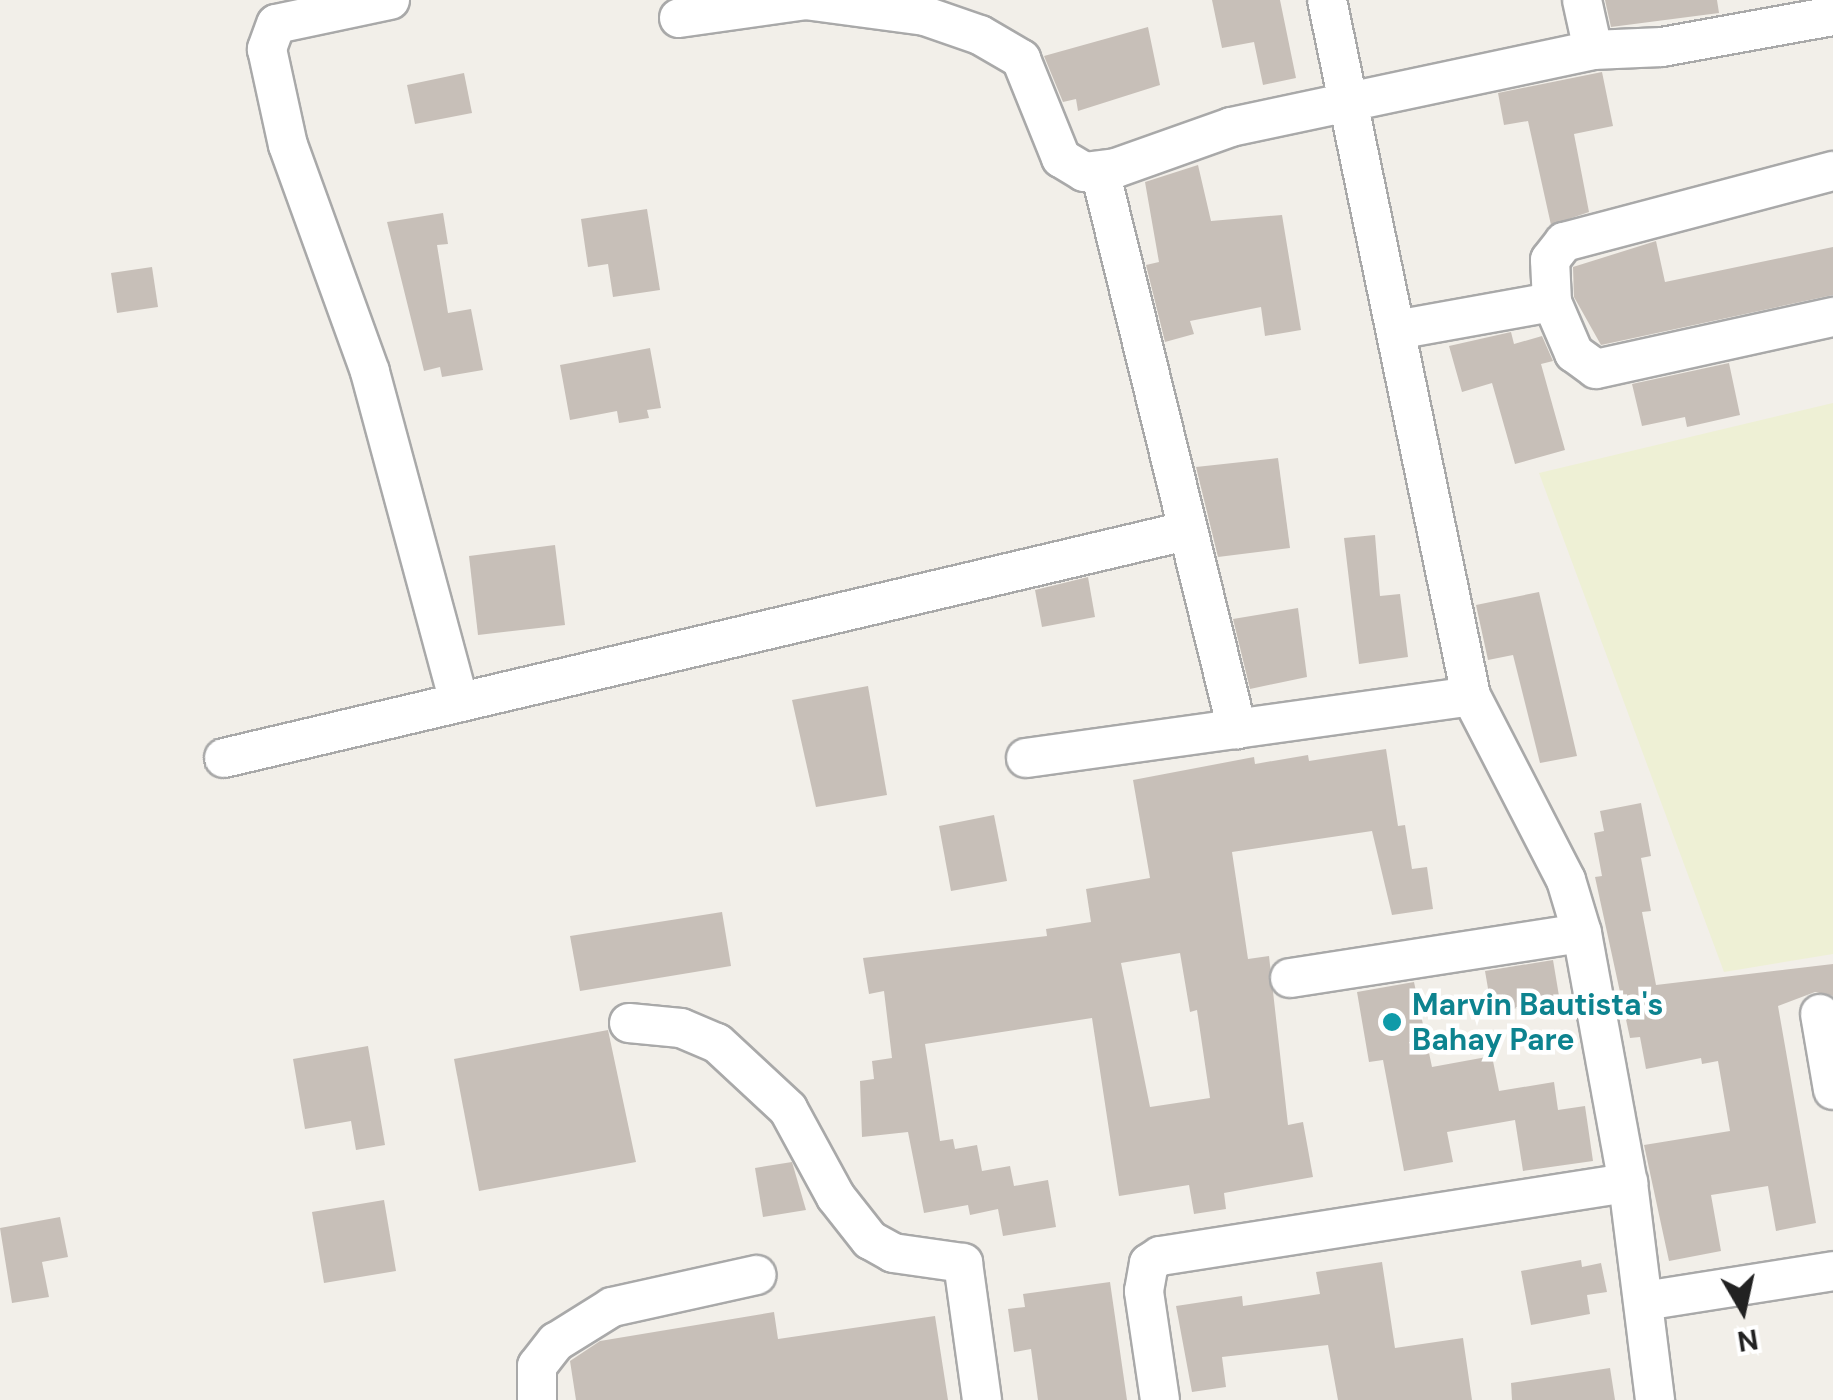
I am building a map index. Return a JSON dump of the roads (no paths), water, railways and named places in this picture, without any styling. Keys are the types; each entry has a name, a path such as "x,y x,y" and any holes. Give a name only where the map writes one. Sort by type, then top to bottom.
{"street":[{"path":"390,0 276,24 268,49 288,145 370,372 458,702"},
{"path":"679,18 805,0 924,16 980,35 1021,59 1061,158 1070,168 1100,172 1180,141 1349,101 1593,50 1662,46 1833,16"},
{"path":"1327,0 1471,696 1551,848 1582,933 1628,1184 1655,1400"},
{"path":"1582,0 1593,50"},
{"path":"1100,172 1236,729"},
{"path":"1833,172 1564,242 1550,260 1552,302 1574,354 1596,369 1833,317"},
{"path":"1396,330 1552,302"},
{"path":"224,758 1186,530"},
{"path":"1026,758 1471,696"},
{"path":"1290,978 1582,933"},
{"path":"1820,1014 1833,1090"},
{"path":"628,1023 681,1028 717,1043 788,1110 836,1197 870,1240 893,1253 962,1263 982,1400"},
{"path":"1160,1400 1144,1291 1149,1263 1160,1256 1628,1184"},
{"path":"1644,1301 1833,1270"},
{"path":"537,1400 537,1366 556,1342 612,1306 756,1275"}],"place":[{"name":"Marvin Bautista's Bahay Pare","path":"1392,1022"}]}
